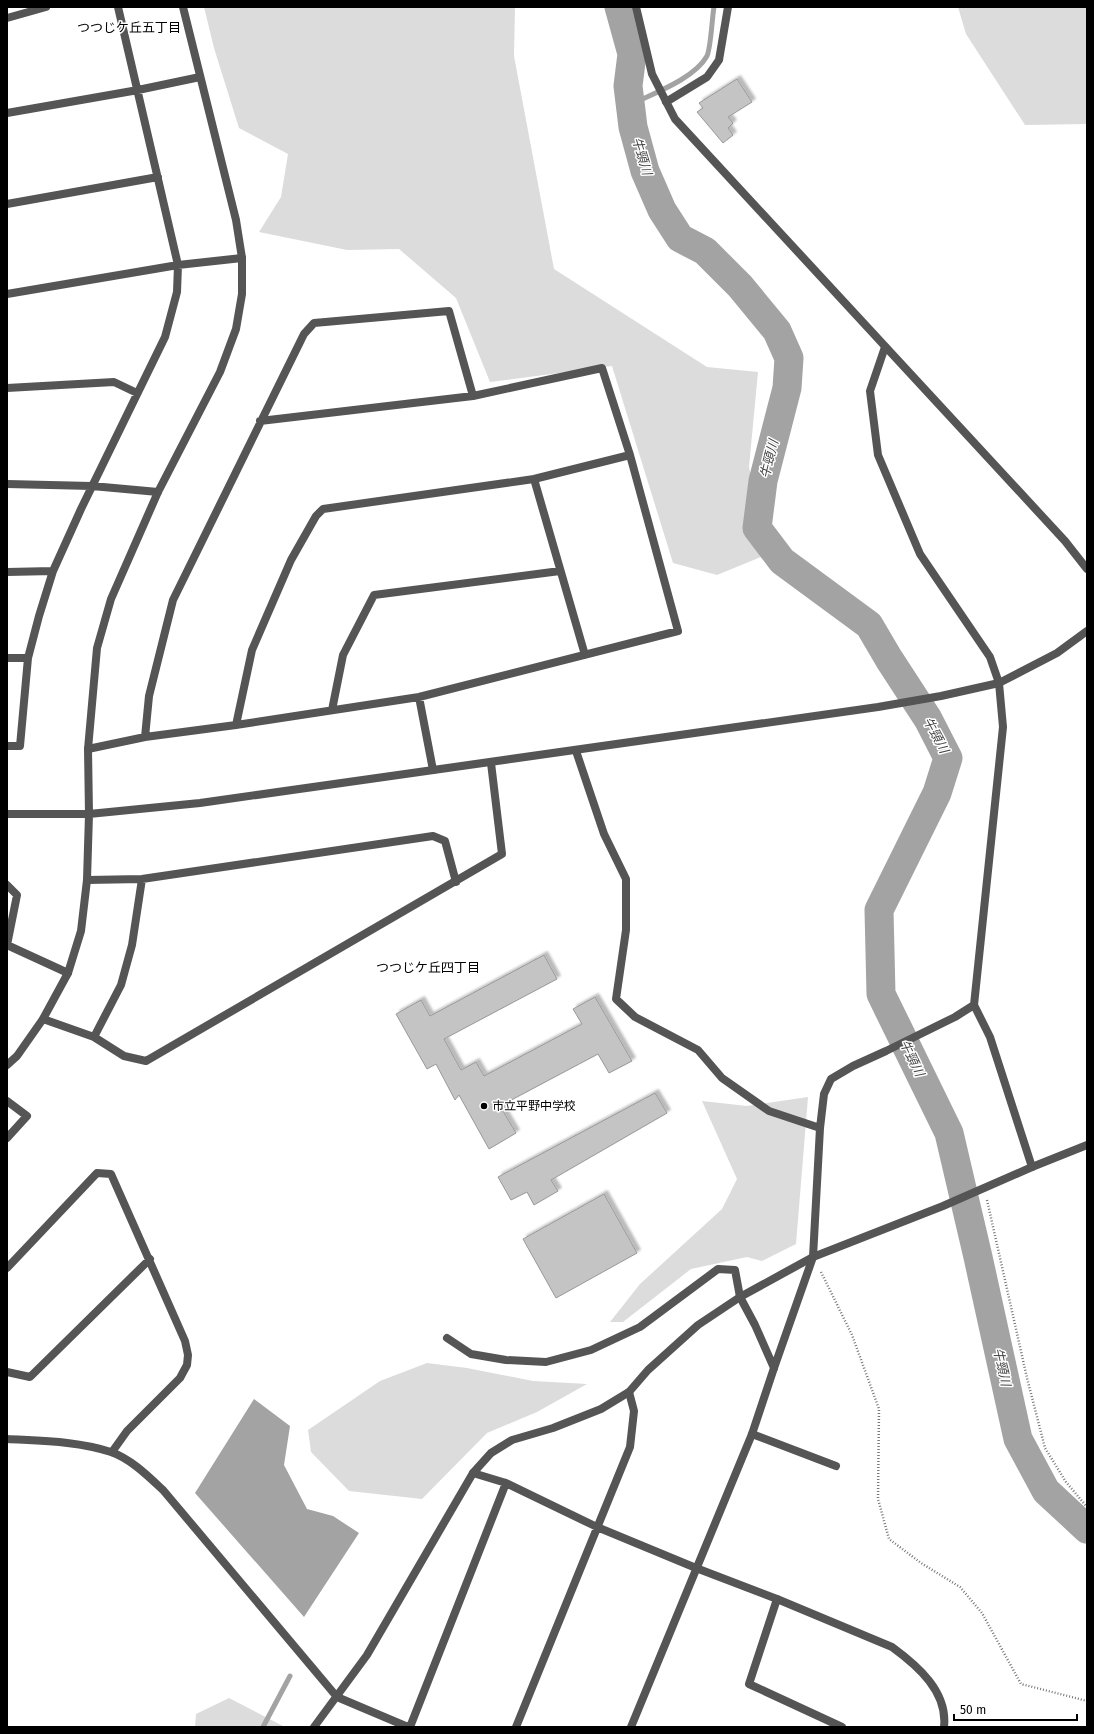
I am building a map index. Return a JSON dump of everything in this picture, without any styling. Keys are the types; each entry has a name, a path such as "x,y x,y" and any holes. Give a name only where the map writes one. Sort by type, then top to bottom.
{"street":[{"path":"7,18 46,7"},
{"path":"7,746 20,746 28,658 53,571 92,486 165,337 177,292 178,265 118,7"},
{"path":"7,1065 17,1056 43,1019 68,973 81,931 87,880 89,814 88,749 97,648 111,599 158,492 220,372 236,329 242,294 242,258 236,220 183,7"},
{"path":"636,7 652,74 675,119 1065,541 1087,569"},
{"path":"666,102 707,77 719,60 728,7"},
{"path":"7,113 138,90 200,77"},
{"path":"7,204 158,177"},
{"path":"7,294 178,265 242,258"},
{"path":"145,737 149,696 173,600 304,334 314,323 450,311 473,396"},
{"path":"885,346 870,391 878,455 920,554 990,657 999,684 1003,727 974,1005 990,1037 1032,1167"},
{"path":"88,749 145,737 236,725 419,697 678,631 630,455 602,368 473,396 260,421"},
{"path":"7,388 114,382 137,393"},
{"path":"236,725 252,650 292,560 316,516 323,509 534,479 630,455"},
{"path":"534,479 585,655"},
{"path":"7,484 92,486 158,492"},
{"path":"7,572 53,571"},
{"path":"332,710 343,656 374,595 560,571"},
{"path":"7,814 89,814 200,803 576,751 878,707 999,684 1057,653 1087,631"},
{"path":"7,658 28,658"},
{"path":"419,697 433,770"},
{"path":"576,751 604,834 626,879 626,930 616,999 635,1017 698,1050 722,1078 769,1111 820,1128"},
{"path":"43,1019 94,1037 124,1056 146,1061 502,854 491,763"},
{"path":"87,880 142,879 433,836 445,841 456,882"},
{"path":"94,1037 121,985 132,945 142,879"},
{"path":"7,885 17,896 7,945 68,973"},
{"path":"631,1727 752,1434 813,1257 820,1128 824,1094 831,1079 852,1066 955,1017 974,1005"},
{"path":"7,1101 27,1116 7,1138"},
{"path":"314,1727 337,1698 367,1655 473,1473 491,1453 512,1440 553,1428 594,1412 629,1392 648,1370 698,1325 740,1297 813,1257 943,1206 1087,1145"},
{"path":"7,1268 97,1173 111,1174 150,1259 185,1341 188,1355 187,1365 180,1378 127,1431 112,1452"},
{"path":"7,1372 30,1377 150,1259"},
{"path":"447,1338 471,1354 506,1360 546,1362 591,1350 640,1327 718,1270 735,1270 740,1297 774,1368"},
{"path":"516,1727 630,1447 634,1411 629,1392"},
{"path":"752,1434 836,1466"},
{"path":"7,1439 67,1442 112,1452 141,1470 163,1490 337,1698 409,1727 506,1483"},
{"path":"473,1473 506,1483 597,1526 696,1568 777,1599 892,1647 908,1658 923,1673 938,1693 945,1718 944,1727"},
{"path":"777,1599 749,1684 842,1727"}],"path":[{"path":"984,1189 1027,1378 1045,1448 1066,1482 1087,1507"},
{"path":"813,1257 852,1335 879,1409 878,1499 889,1539 921,1563 960,1587 982,1613 1021,1684 1087,1701"}],"shaded area":[{"path":"204,7 515,7 514,56 554,269 707,367 758,372 749,467 768,554 717,575 673,563 612,366 490,382 456,298 399,249 347,250 259,232 281,197 288,154 239,128 214,48"},
{"path":"958,7 1087,7 1087,124 1025,125 966,34"},
{"path":"808,1097 796,1244 762,1261 747,1257 691,1269 623,1322 610,1322 640,1284 722,1209 737,1179 702,1101 747,1106"},
{"path":"427,1363 467,1368 533,1381 587,1384 537,1412 487,1433 422,1499 349,1491 311,1452 308,1430 380,1381"},
{"path":"254,1399 290,1426 284,1465 307,1509 333,1516 359,1533 304,1617 195,1493"},
{"path":"229,1698 283,1727 195,1727 196,1714"}],"building":[{"path":"737,79 752,102 728,117 733,123 728,128 733,135 723,143 697,112 703,108 699,103"},
{"path":"544,955 557,979 444,1039 461,1070 476,1062 484,1076 582,1024 573,1009 595,997 632,1061 609,1073 598,1054 500,1106 516,1133 489,1149 459,1095 455,1100 436,1064 427,1069 396,1014 421,1000 430,1016"},
{"path":"655,1093 667,1113 551,1180 558,1191 534,1205 527,1192 511,1200 498,1177"},
{"path":"604,1194 637,1253 556,1298 523,1239"}],"waterway":[{"name":"牛頸川","path":"619,7 632,54 628,86 633,127 645,171 662,210 680,238 705,251 740,286 777,331 789,358 787,388 763,481 757,528 782,561 869,625 928,719 948,758 937,793 879,910 881,994 949,1133 1018,1439 1046,1491 1087,1529"},
{"path":"630,105 673,85 693,72 701,64 708,52 714,7"},
{"path":"263,1727 290,1676"}],"place":[{"name":"市立平野中学校","path":"484,1106"}],"district":[{"name":"つつじケ丘五丁目","path":"129,27"},
{"name":"つつじケ丘四丁目","path":"428,967"}]}
